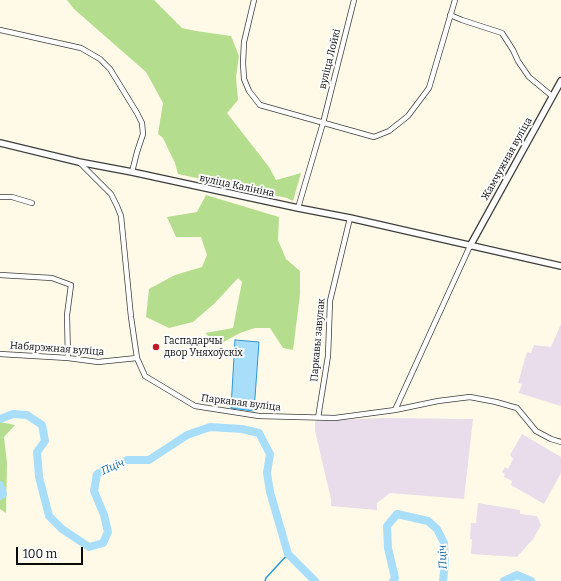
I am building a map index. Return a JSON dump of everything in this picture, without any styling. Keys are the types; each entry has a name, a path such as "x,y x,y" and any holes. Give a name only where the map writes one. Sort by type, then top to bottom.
{"street":[{"path":"254,0 244,42 244,79 249,91 260,104 374,138 389,131 408,116 429,88 455,0"},
{"name":"вуліца Лойкі","path":"298,208 323,123 354,0"},
{"path":"450,15 502,33 529,77 552,96"},
{"path":"0,30 81,48 100,59 110,68 138,113 142,123 143,134 132,172"},
{"name":"Жамчужная вуліца","path":"470,246 561,81"},
{"name":"вуліца Калініна","path":"0,143 79,162 350,218 561,266"},
{"name":"Паркавая вуліца","path":"79,162 111,194 121,216 131,317 137,358 145,376 195,406 259,416 334,418 395,410 438,401 470,397 517,408 536,431 551,439 561,442"},
{"path":"0,197 12,197 32,203"},
{"name":"Паркавы завулак","path":"318,418 328,356 330,301 350,218"},
{"path":"395,410 470,246"},
{"path":"0,275 52,278 71,285 67,315 68,358"},
{"name":"Набярэжная вуліца","path":"0,354 68,358 98,362 137,358"}],"shaded area":[{"path":"561,324 561,406 519,393 522,384 518,383 527,352 531,353 534,345 551,347"},
{"path":"383,418 473,419 464,499 390,493 377,503 377,510 331,506 331,499 315,431 315,421"},
{"path":"522,434 561,457 561,473 544,504 511,485 512,481 504,477 505,474 502,472 505,467 508,469 513,459 510,455"},
{"path":"478,503 520,510 520,514 537,516 541,525 534,538 517,557 471,554 471,523 476,523"}],"green space":[{"path":"67,0 154,0 182,28 231,36 239,56 236,77 238,100 227,113 269,167 276,180 301,173 293,201 287,198 178,174 175,163 163,138 158,134 163,103 146,72 74,9"},
{"path":"206,195 279,217 278,240 286,259 300,271 300,294 293,350 283,348 270,328 255,328 240,333 218,345 205,333 233,328 242,282 238,278 215,303 193,322 169,328 146,317 149,289 175,275 202,267 207,255 201,237 176,237 167,217 197,212"},
{"path":"0,422 15,425 4,437 7,463 6,513 0,509"}],"water":[{"path":"235,340 259,342 254,411 231,408"}],"waterway":[{"name":"Пціч","path":"0,419 13,414 27,415 42,425 45,441 37,452 39,477 49,516 62,529 89,547 103,543 108,532 104,515 94,491 97,474 127,460 149,460 187,435 210,427 242,429 259,433 270,454 267,473 270,492 288,554 315,581"},
{"name":"Пціч","path":"0,485 3,494 0,496"},
{"name":"Пціч","path":"393,581 395,578 388,548 387,526 397,514 428,521 437,529 444,543 445,563 443,581"},
{"path":"265,581 288,554"},
{"name":"Пціч","path":"504,581 517,575 531,581"}],"place":[{"name":"Гаспадарчы двор Уняхоўскіх","path":"156,347"}]}
